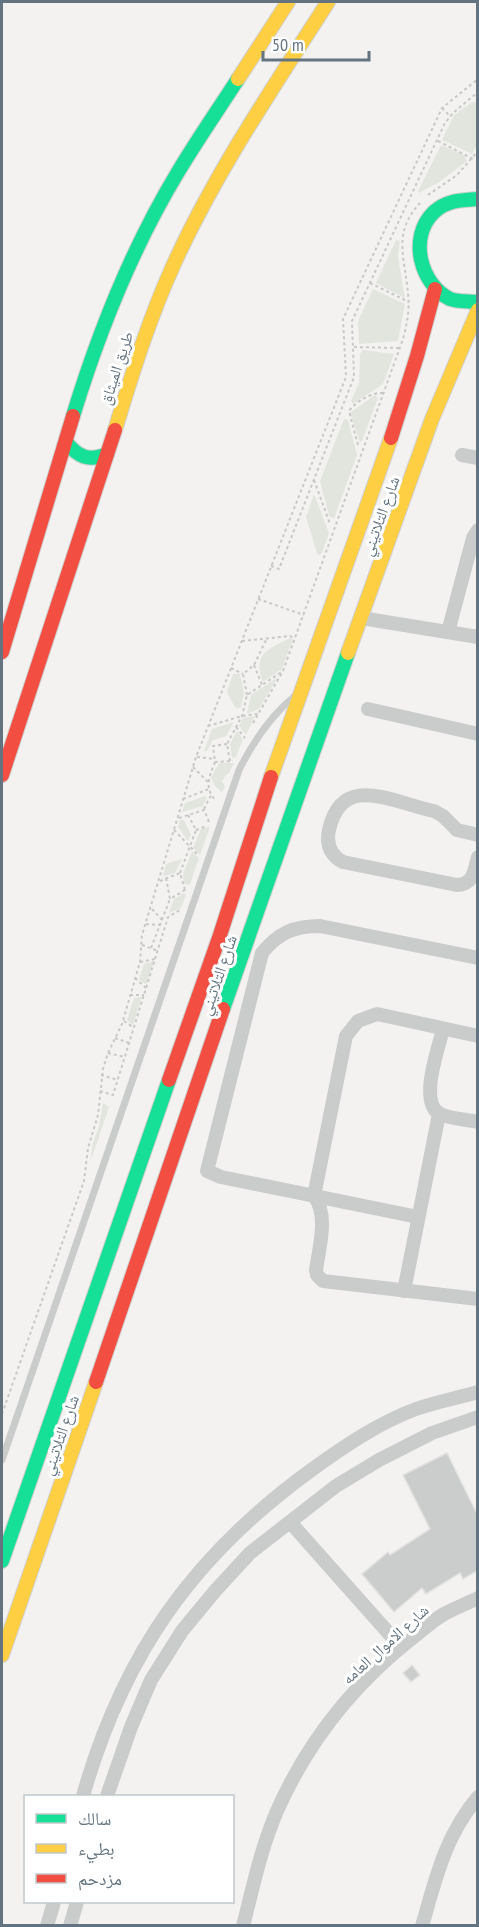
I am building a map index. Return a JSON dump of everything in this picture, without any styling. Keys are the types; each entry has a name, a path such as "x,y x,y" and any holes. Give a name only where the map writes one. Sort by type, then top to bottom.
{"main road":[{"name":"طريق الميثاق","path":"2,652 89,364 138,246 178,172 288,2"},
{"name":"طريق الميثاق","path":"2,775 141,344 156,305 190,229 229,156 328,2"},
{"path":"476,196 463,198 443,206 428,220 418,251 423,272 435,289 452,299 477,302"},
{"name":"شارع التلاتيني","path":"2,1561 220,935 249,838 393,432 420,347 435,289"},
{"name":"شارع التلاتيني","path":"2,1655 301,782 432,419 477,310"},
{"path":"66,442 77,455 85,458 93,459 107,454"},
{"path":"2,726 16,731"}],"street":[{"path":"462,455 477,458"},
{"path":"448,632 477,530"},
{"path":"361,618 477,637"},
{"path":"368,709 477,734"},
{"path":"477,835 457,830 443,816 434,811 363,794 349,798 337,808 331,821 328,837 330,849 343,862 457,885 465,884 472,878 477,857"},
{"path":"418,1216 220,1177 207,1171 262,953 273,940 287,931 303,926 320,926 477,958"},
{"path":"314,1196 346,1036 351,1027 367,1016 377,1014 477,1036"},
{"path":"443,1029 429,1093 432,1105 439,1113 477,1122"},
{"path":"404,1291 439,1113"},
{"path":"314,1196 320,1202 322,1222 316,1270 320,1278 327,1283 477,1299"},
{"path":"84,1795 109,1718 133,1667 162,1620 195,1576 232,1535 273,1498 363,1435 415,1409 477,1392"},
{"path":"108,1795 131,1727 151,1680 182,1631 250,1553 336,1486 432,1432 477,1415"},
{"path":"290,1522 401,1647"},
{"name":"شارع الاموال العامه","path":"243,1926 259,1861 277,1812 300,1765 329,1722 363,1682 401,1647 442,1615 477,1598"},
{"path":"422,1926 440,1864 451,1836 477,1797"},
{"path":"47,1926 54,1903"},
{"path":"70,1926 77,1903"}],"lane":[{"path":"2,1460 240,770 255,740 276,713 302,691"}],"path":[{"path":"2,1414 84,1181 88,1148 98,1115 101,1075 123,1020 140,962 146,924 196,757 346,377 342,319 442,108 477,79"},
{"path":"271,566 279,569 354,377 352,321 450,116 477,92"},
{"path":"473,96 477,102"},
{"path":"442,108 450,116"},
{"path":"437,141 474,159"},
{"path":"243,744 283,671 400,348 410,313 401,246 408,220 423,199 457,175 474,159 477,151"},
{"path":"370,284 409,302"},
{"path":"342,319 352,321"},
{"path":"353,347 400,348"},
{"path":"346,377 354,377"},
{"path":"349,411 374,394 383,393"},
{"path":"342,409 349,411"},
{"path":"349,411 358,445"},
{"path":"314,480 330,524"},
{"path":"258,599 304,615"},
{"path":"242,641 290,636 295,639"},
{"path":"243,674 254,665 267,638"},
{"path":"254,665 262,685"},
{"path":"231,668 243,674"},
{"path":"247,695 283,671"},
{"path":"230,761 227,744 242,716 247,695 243,674"},
{"path":"208,726 242,716 259,714"},
{"path":"237,727 245,738"},
{"path":"227,744 213,746 215,761 208,782 211,795 227,806"},
{"path":"196,757 215,761 236,761 238,755"},
{"path":"193,767 208,782"},
{"path":"183,799 209,789"},
{"path":"196,830 210,825 204,810 211,795"},
{"path":"178,818 204,810"},
{"path":"170,899 187,891 180,873 196,830 188,815"},
{"path":"212,826 214,818"},
{"path":"174,830 200,857"},
{"path":"159,881 180,873"},
{"path":"151,948 170,899 166,878"},
{"path":"151,908 162,920"},
{"path":"100,1091 113,1095 168,917 182,909"},
{"path":"146,924 160,925"},
{"path":"142,945 158,951"},
{"path":"140,962 155,959"},
{"path":"135,978 146,988"},
{"path":"130,995 144,995"},
{"path":"123,1020 134,1028"},
{"path":"115,1038 129,1042"},
{"path":"108,1053 125,1056"},
{"path":"101,1075 118,1080"}],"shaded area":[{"path":"472,102 477,105 477,144 472,154 442,140 454,115"},
{"path":"441,145 464,155 467,161 439,182 419,193 418,191"},
{"path":"396,240 400,241 398,257 405,298 376,283"},
{"path":"373,289 405,304 398,341 359,344 358,321"},
{"path":"363,350 394,354 383,384 353,404 351,401 359,383 360,354"},
{"path":"375,395 378,398 360,442 350,413"},
{"path":"344,419 348,420 357,455 334,519 329,516 320,481"},
{"path":"314,494 329,533 322,553 319,555 306,517"},
{"path":"293,639 282,669 263,682 260,665 264,654 275,645"},
{"path":"233,674 240,674 244,693 241,707 238,709 227,692"},
{"path":"278,677 259,709 247,714 251,695"},
{"path":"255,716 246,735 239,726 243,718"},
{"path":"234,722 226,736 213,740 207,751 204,751 212,729"},
{"path":"237,731 243,739 236,757 232,758 230,744"},
{"path":"219,763 234,763 222,781 225,787 222,792 211,778"},
{"path":"207,797 203,806 182,812 185,803"},
{"path":"180,820 184,820 191,835 188,841 178,827"},
{"path":"210,827 200,855 193,848 201,829"},
{"path":"192,851 199,858 190,884 187,885 184,883 183,874"},
{"path":"182,859 175,873 163,876 166,864"},
{"path":"184,893 186,895 181,908 169,913 174,899"},
{"path":"154,961 146,985 139,979 144,964"},
{"path":"142,997 133,1025 127,1020 134,998"},
{"path":"103,1103 109,1107 91,1160 92,1146 99,1126"}],"building":[{"path":"447,1453 477,1514 477,1571 463,1579 460,1573 426,1594 422,1588 394,1612 362,1574 388,1552 390,1555 430,1529 403,1475"},
{"path":"412,1665 420,1675 411,1682 403,1673"}],"traffic: fast":[{"path":"73,416 94,353 131,260 185,160 238,79"},
{"path":"478,199 449,203 434,212 426,222 421,234 420,247 425,271 431,283 440,292 453,300 478,302"},
{"path":"66,442 84,457 95,458 107,454"},
{"path":"223,1009 348,653"},
{"path":"2,1561 169,1080"}],"traffic: slow":[{"path":"238,79 288,2"},
{"path":"115,430 149,326 189,231 246,131 328,2"},
{"path":"348,653 432,419 478,310"},
{"path":"271,777 391,438"},
{"path":"2,1655 96,1382"}],"traffic: jam":[{"path":"391,438 435,289"},
{"path":"2,652 73,416"},
{"path":"2,775 115,430"},
{"path":"169,1080 220,935 271,777"},
{"path":"96,1382 223,1009"}]}
